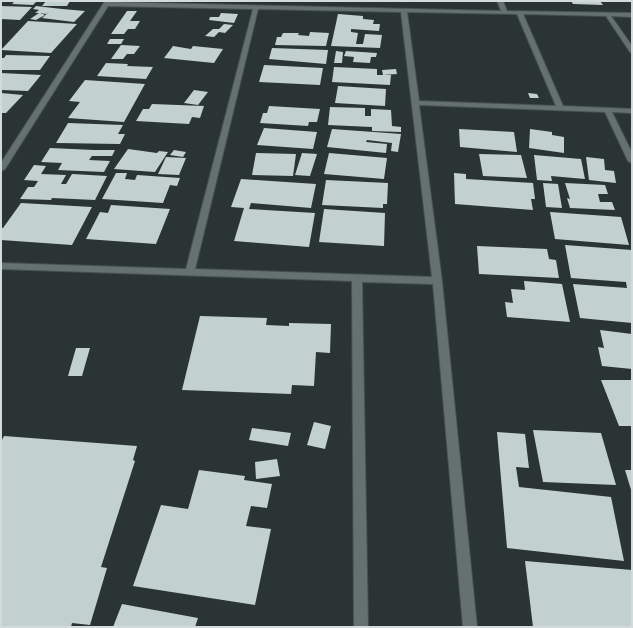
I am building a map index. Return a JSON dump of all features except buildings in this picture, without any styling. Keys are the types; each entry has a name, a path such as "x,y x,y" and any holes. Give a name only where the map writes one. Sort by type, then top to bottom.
{"street":[{"path":"500,1 505,12"},
{"path":"1,169 107,3 632,15"},
{"path":"190,272 256,7"},
{"path":"404,10 437,281 470,627"},
{"path":"519,12 561,109"},
{"path":"607,14 632,51"},
{"path":"415,103 632,111"},
{"path":"608,110 632,161"},
{"path":"1,266 437,281"},
{"path":"358,278 361,627"}]}
